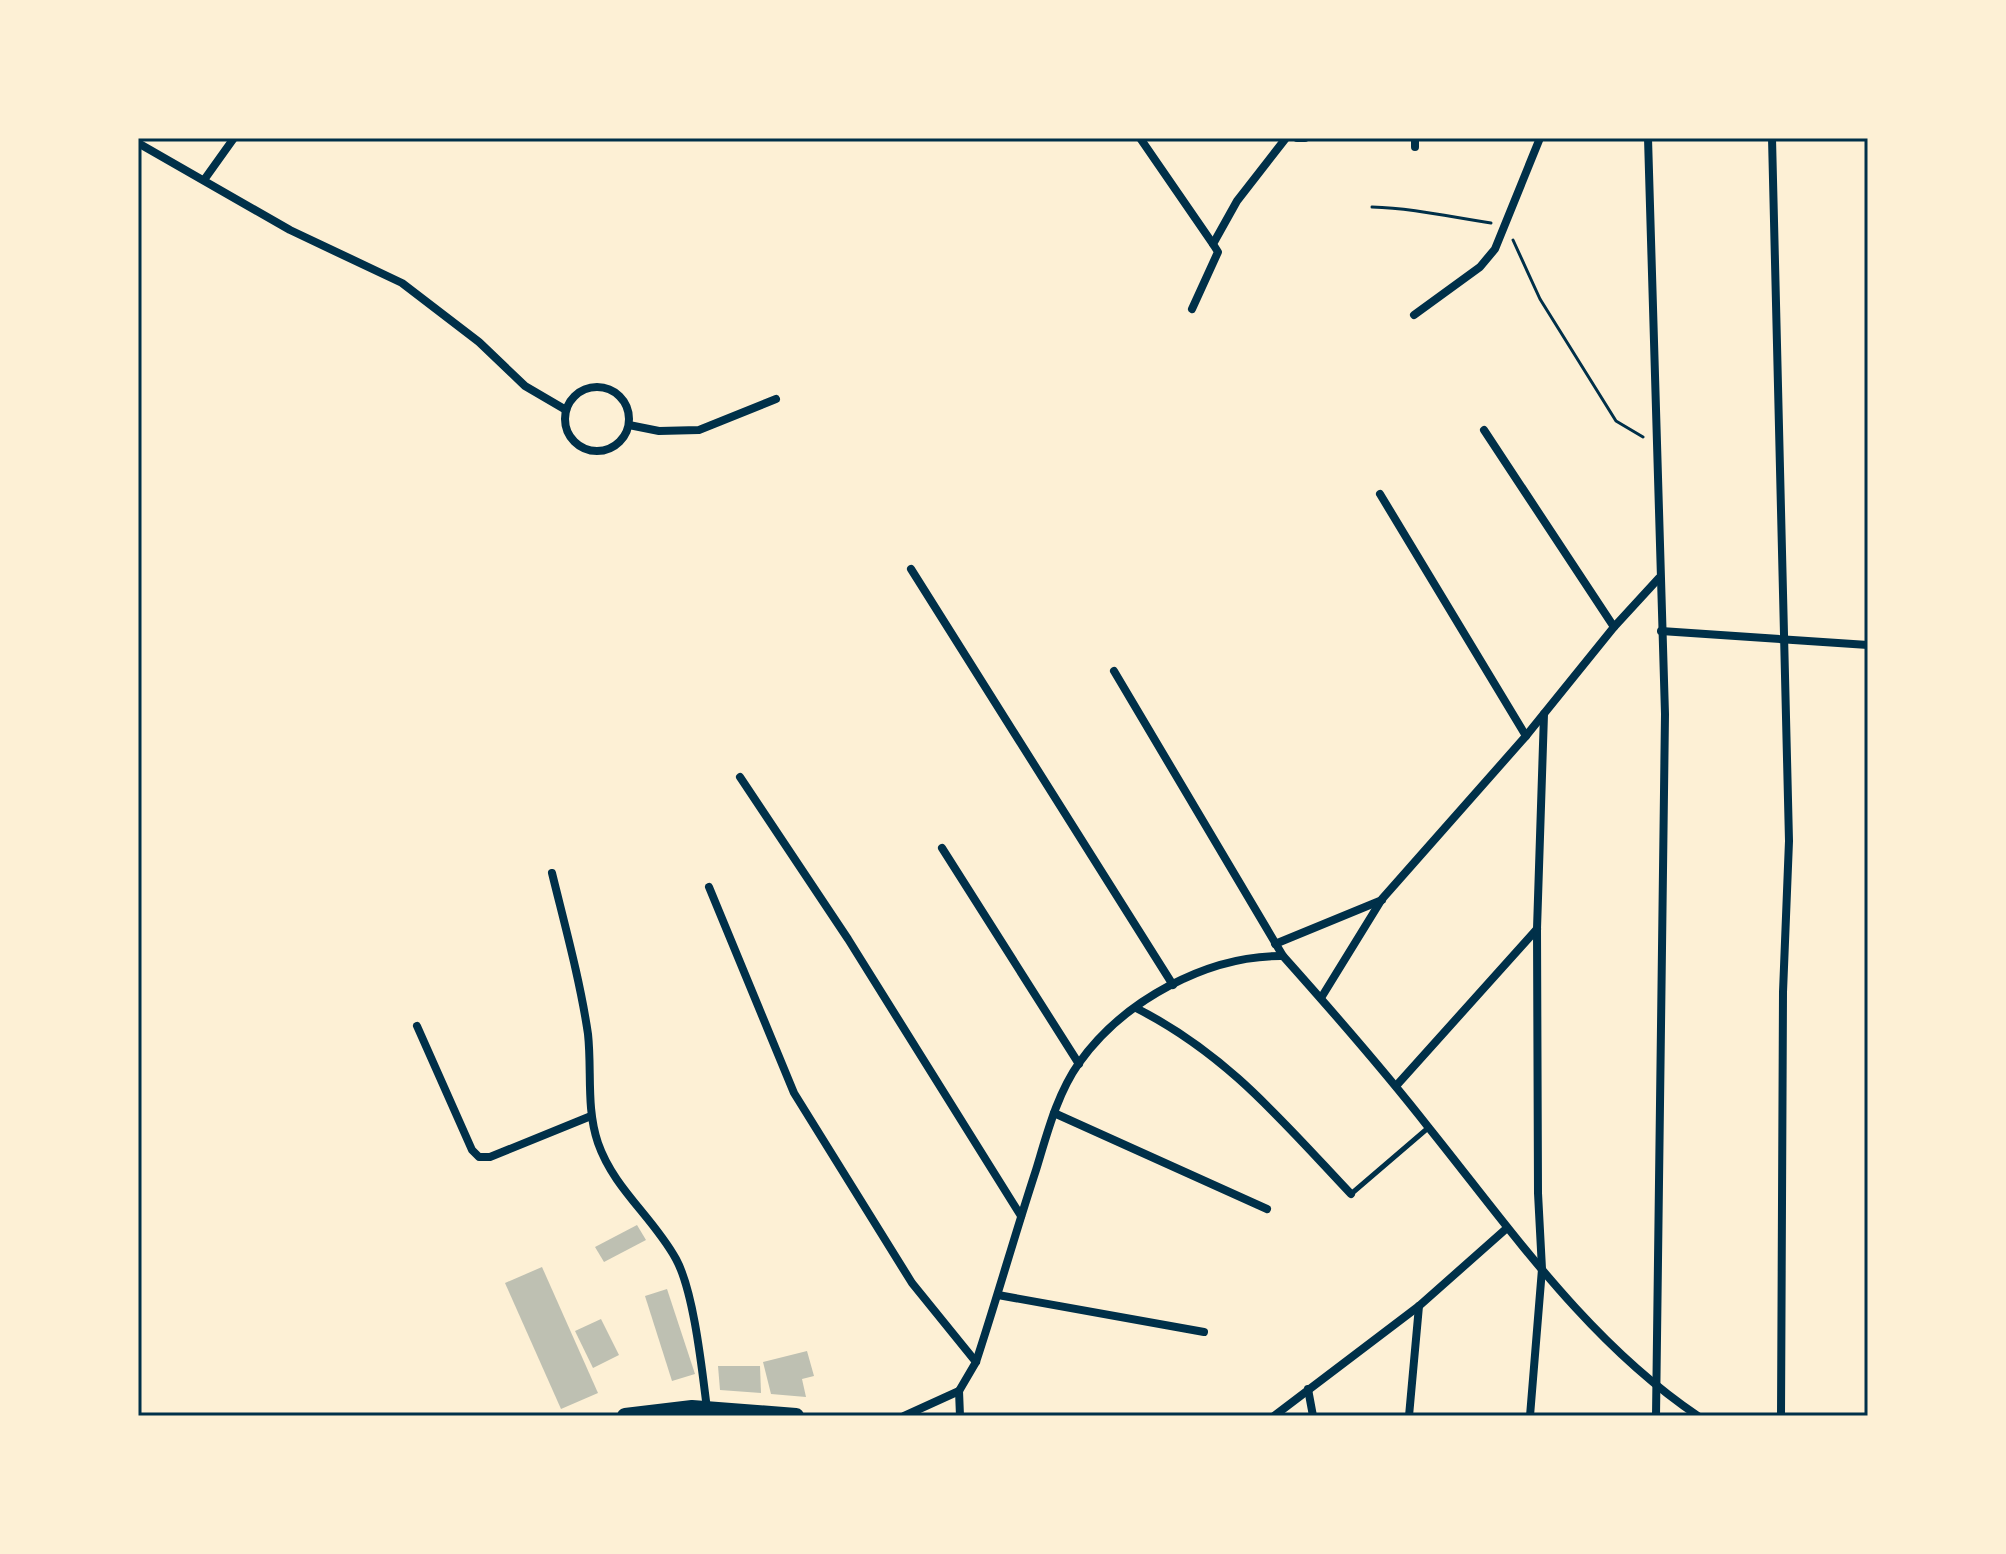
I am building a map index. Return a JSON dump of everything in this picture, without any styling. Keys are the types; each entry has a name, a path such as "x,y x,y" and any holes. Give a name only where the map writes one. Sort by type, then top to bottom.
{"main road":[{"path":"625,1416 656,1410 707,1409 796,1416"}],"street":[{"path":"204,180 234,138"},
{"path":"1140,138 1218,252 1192,309"},
{"path":"1213,244 1245,190 1286,138"},
{"path":"1297,138 1305,138"},
{"path":"1414,315 1480,267 1495,249 1540,138"},
{"path":"1648,138 1665,714 1656,1416"},
{"path":"1772,138 1789,841 1783,992 1781,1416"},
{"path":"138,143 290,230 402,283 479,342 525,386 566,410"},
{"path":"600,387 620,396 629,415 629,425 626,435 611,449 591,451 581,447 567,432 566,410 579,392 600,387"},
{"path":"629,425 659,431 699,430 776,399"},
{"path":"1484,430 1614,627"},
{"path":"1380,494 1526,736"},
{"path":"911,569 1173,985"},
{"path":"1321,998 1382,899 1526,736 1614,627 1660,578"},
{"path":"1661,631 1868,645"},
{"path":"1114,671 1283,956 1396,1086 1542,1269 1657,1389 1698,1416"},
{"path":"1530,1416 1542,1269 1538,1193 1537,929 1544,714"},
{"path":"740,777 848,939 1021,1216"},
{"path":"942,848 1079,1064"},
{"path":"552,873 586,1019 592,1064 591,1116 611,1175 677,1262 685,1286 707,1409"},
{"path":"709,887 794,1093 912,1283 976,1362"},
{"path":"1275,944 1382,899"},
{"path":"1396,1086 1537,929"},
{"path":"960,1416 959,1391 976,1362 1054,1113 1079,1064 1136,1008 1173,985 1231,961 1283,956"},
{"path":"1136,1008 1205,1048 1278,1116 1351,1194"},
{"path":"417,1026 472,1150 479,1157 490,1157 591,1116"},
{"path":"1054,1113 1267,1209"},
{"path":"1274,1416 1419,1306 1507,1228"},
{"path":"998,1295 1204,1332"},
{"path":"1409,1416 1419,1306"},
{"path":"1308,1389 1313,1416"},
{"path":"904,1416 959,1391"}],"lane":[{"path":"1351,1194 1429,1127"}],"path":[{"path":"1372,207 1417,208 1445,216 1506,224 1540,299 1616,421 1657,444"}],"building":[{"path":"637,1225 646,1240 604,1262 595,1247"},
{"path":"542,1267 598,1393 561,1409 505,1283"},
{"path":"667,1289 695,1374 672,1381 645,1296"},
{"path":"601,1319 619,1355 593,1368 575,1331"},
{"path":"807,1351 814,1376 802,1379 806,1397 771,1394 763,1362"},
{"path":"718,1366 760,1366 761,1393 720,1390"}]}
